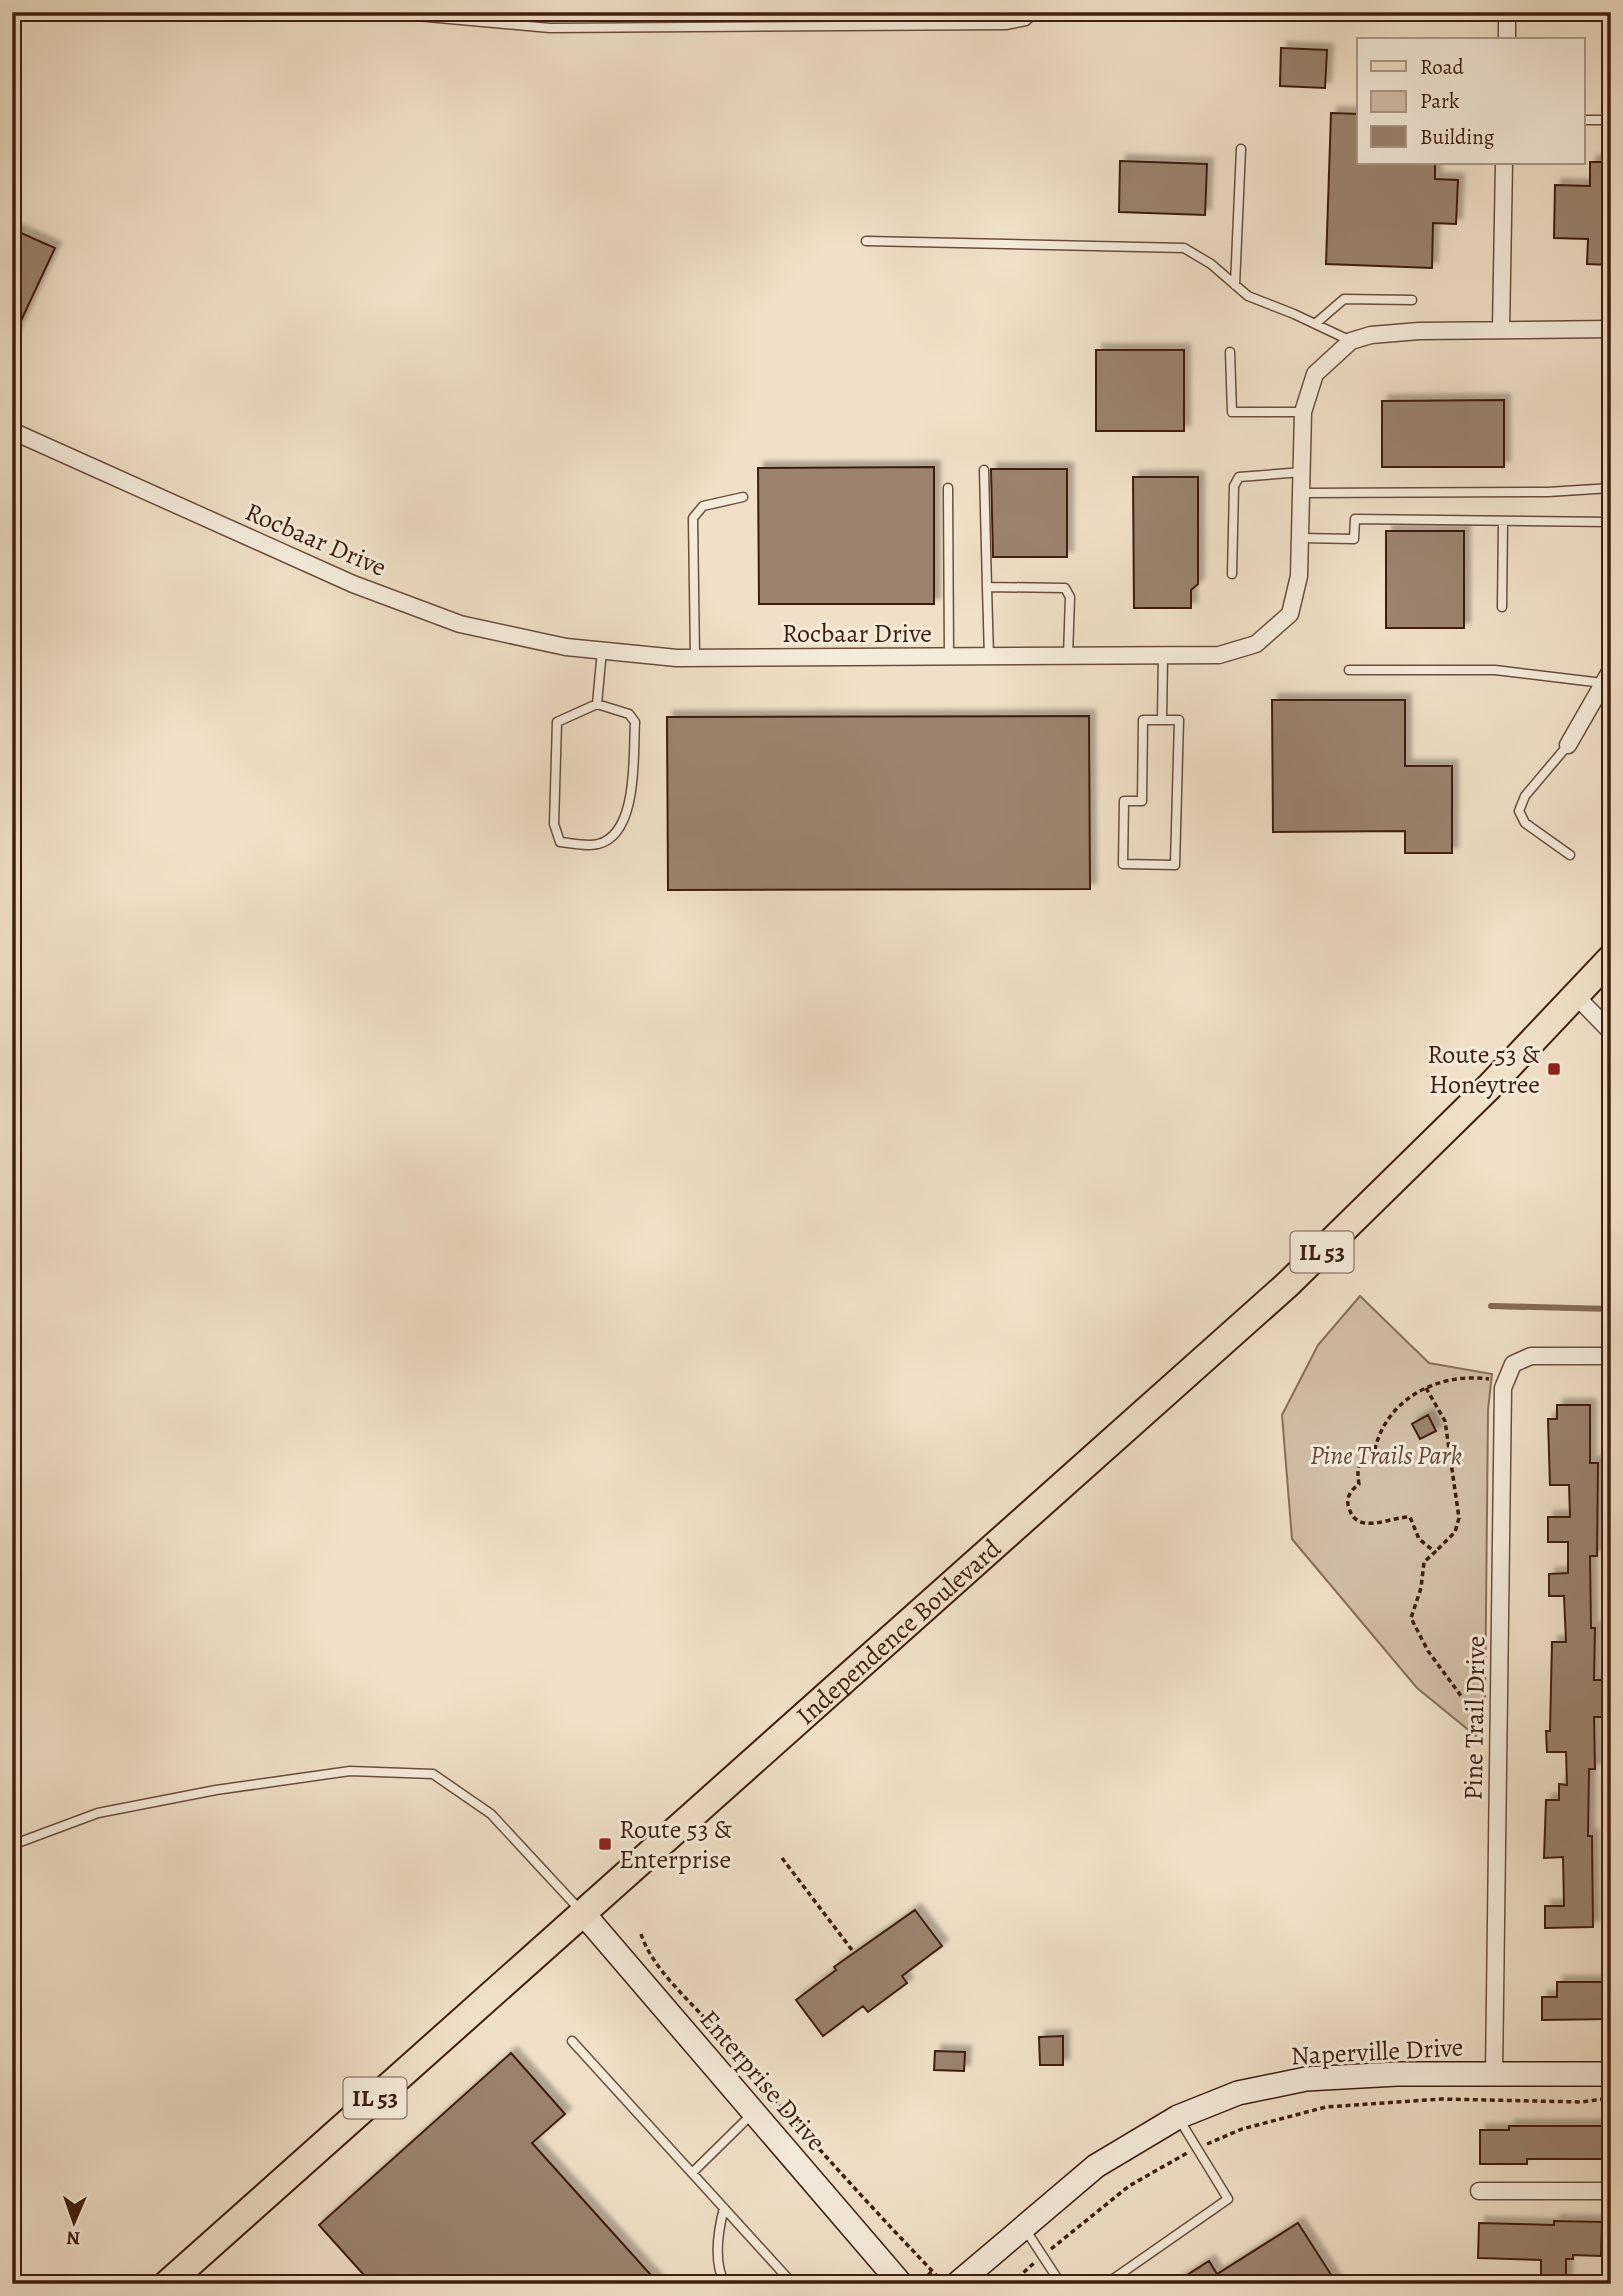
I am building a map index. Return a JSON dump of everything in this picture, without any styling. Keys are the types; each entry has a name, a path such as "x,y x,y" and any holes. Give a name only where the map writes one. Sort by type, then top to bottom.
{"main road":[{"name":"Independence Boulevard","path":"167,2284 1288,1284 1429,1148 1611,958"}],"street":[{"path":"1507,12 1507,38"},
{"path":"1501,329 1504,164"},
{"path":"1350,341 1371,335 1419,331 1611,329"},
{"name":"Rocbaar Drive","path":"12,431 353,584 460,624 566,647 695,658 1219,655 1256,644 1290,614 1299,576 1303,412 1315,374 1350,341"},
{"path":"1568,745 1607,677"},
{"path":"1576,996 1611,1032"},
{"name":"Pine Trail Drive","path":"1494,2074 1503,1388 1513,1364 1531,1356 1611,1356"},
{"name":"Enterprise Drive","path":"582,1912 901,2284"},
{"name":"Naperville Drive","path":"957,2284 1096,2166 1178,2118 1238,2093 1306,2079 1397,2074 1611,2074"},
{"path":"1479,2191 1611,2191"}],"lane":[{"path":"372,12 564,28 1006,26 1026,21 1035,12"},
{"path":"1584,120 1611,120"},
{"path":"1235,285 1241,149"},
{"path":"866,241 1184,248 1211,264 1248,296 1350,341"},
{"path":"1315,324 1344,299 1412,300"},
{"path":"1230,352 1232,412 1303,412"},
{"path":"984,470 989,657"},
{"path":"1232,575 1234,486 1239,477 1303,472"},
{"path":"948,488 949,657"},
{"path":"1302,493 1548,492 1611,488"},
{"path":"695,658 694,518 703,506 743,498"},
{"path":"1301,538 1354,538 1355,519 1611,522"},
{"path":"1502,607 1503,521"},
{"path":"987,587 1066,588 1070,597 1068,656"},
{"path":"597,704 602,650"},
{"path":"1162,720 1163,655"},
{"path":"1349,670 1495,670 1607,677"},
{"path":"597,704 629,715 635,722 630,807 613,834 599,844 560,842 554,824 557,722 597,704"},
{"path":"1143,720 1162,720 1179,720 1175,865 1123,864 1124,801 1142,801 1143,720"},
{"path":"1568,745 1525,796 1519,811 1525,822 1570,855"},
{"path":"12,1844 98,1813 216,1790 350,1771 433,1774 491,1814 582,1912"},
{"path":"572,2041 793,2284"},
{"path":"692,2173 754,2112"},
{"path":"1107,2284 1228,2199 1178,2118"},
{"path":"724,2208 719,2226 718,2257 725,2284"},
{"path":"1024,2227 1061,2284"}],"path":[{"path":"1434,1552 1419,1539 1410,1517 1395,1517 1370,1524 1360,1523 1352,1517 1347,1504 1350,1491 1359,1483 1359,1461 1365,1452 1375,1449 1381,1428 1390,1414 1426,1388 1462,1378 1491,1380"},
{"path":"1426,1388 1445,1422 1459,1518 1455,1532 1424,1562 1421,1588 1411,1618 1428,1651 1482,1724"},
{"path":"782,1858 852,1950"},
{"path":"641,1934 651,1955 745,2065 873,2211 944,2284"},
{"path":"1011,2284 1129,2186 1168,2161 1242,2129 1326,2107 1441,2099 1529,2098 1581,2102 1611,2098"},
{"path":"921,2284 932,2272"}],"green space":[{"name":"Pine Trails Park","path":"1360,1296 1429,1363 1492,1374 1488,1410 1485,1711 1476,1736 1417,1688 1292,1539 1282,1415 1318,1345"}],"building":[{"path":"1281,48 1327,50 1325,88 1280,86"},
{"path":"1331,113 1357,114 1357,164 1435,164 1435,179 1458,180 1456,224 1433,223 1432,268 1326,264"},
{"path":"1120,161 1207,164 1205,215 1119,212"},
{"path":"1590,162 1611,162 1611,265 1587,264 1588,239 1554,238 1555,185 1590,186"},
{"path":"12,229 55,248 12,340"},
{"path":"1096,350 1184,350 1184,431 1096,431"},
{"path":"1504,400 1504,467 1382,467 1382,401"},
{"path":"934,467 934,604 759,604 758,468"},
{"path":"991,469 1067,469 1067,557 993,557"},
{"path":"1133,477 1198,477 1198,584 1191,590 1191,608 1134,608"},
{"path":"1386,531 1464,531 1464,628 1386,628"},
{"path":"1272,700 1405,700 1405,766 1452,766 1452,853 1405,853 1405,831 1273,832"},
{"path":"1089,716 1090,889 668,890 667,717"},
{"path":"1557,1405 1590,1405 1590,1463 1598,1463 1597,1556 1590,1556 1591,1628 1595,1628 1594,1680 1608,1680 1609,1717 1594,1717 1595,1769 1589,1769 1588,1836 1592,1836 1593,1927 1545,1928 1545,1906 1564,1906 1563,1857 1544,1858 1546,1800 1559,1800 1559,1784 1567,1785 1566,1752 1547,1752 1546,1731 1550,1731 1552,1642 1566,1642 1564,1596 1549,1596 1549,1574 1568,1573 1568,1542 1548,1542 1548,1517 1570,1517 1569,1485 1550,1485 1548,1419 1557,1419"},
{"path":"1428,1415 1436,1431 1420,1439 1412,1424"},
{"path":"915,1910 942,1946 902,1976 907,1983 868,2012 863,2006 823,2036 796,2000 836,1970 834,1967"},
{"path":"1557,1982 1611,1982 1611,2019 1542,2020 1542,1997 1557,1997"},
{"path":"1063,2036 1063,2065 1040,2065 1039,2037"},
{"path":"935,2051 965,2052 964,2071 934,2070"},
{"path":"511,2053 565,2114 532,2143 659,2284 372,2284 319,2225"},
{"path":"1509,2126 1603,2126 1603,2159 1527,2159 1527,2164 1480,2164 1480,2130 1509,2130"},
{"path":"1554,2221 1602,2222 1601,2256 1573,2255 1573,2259 1566,2259 1566,2284 1541,2284 1541,2260 1478,2258 1479,2223 1554,2225"},
{"path":"1298,2223 1337,2284 1173,2284 1209,2261 1217,2274"}],"waterway":[{"path":"1491,1306 1611,1309"}],"place":[{"name":"Route 53 & Honeytree","path":"1554,1069"},
{"name":"Route 53 & Enterprise","path":"605,1844"}]}
